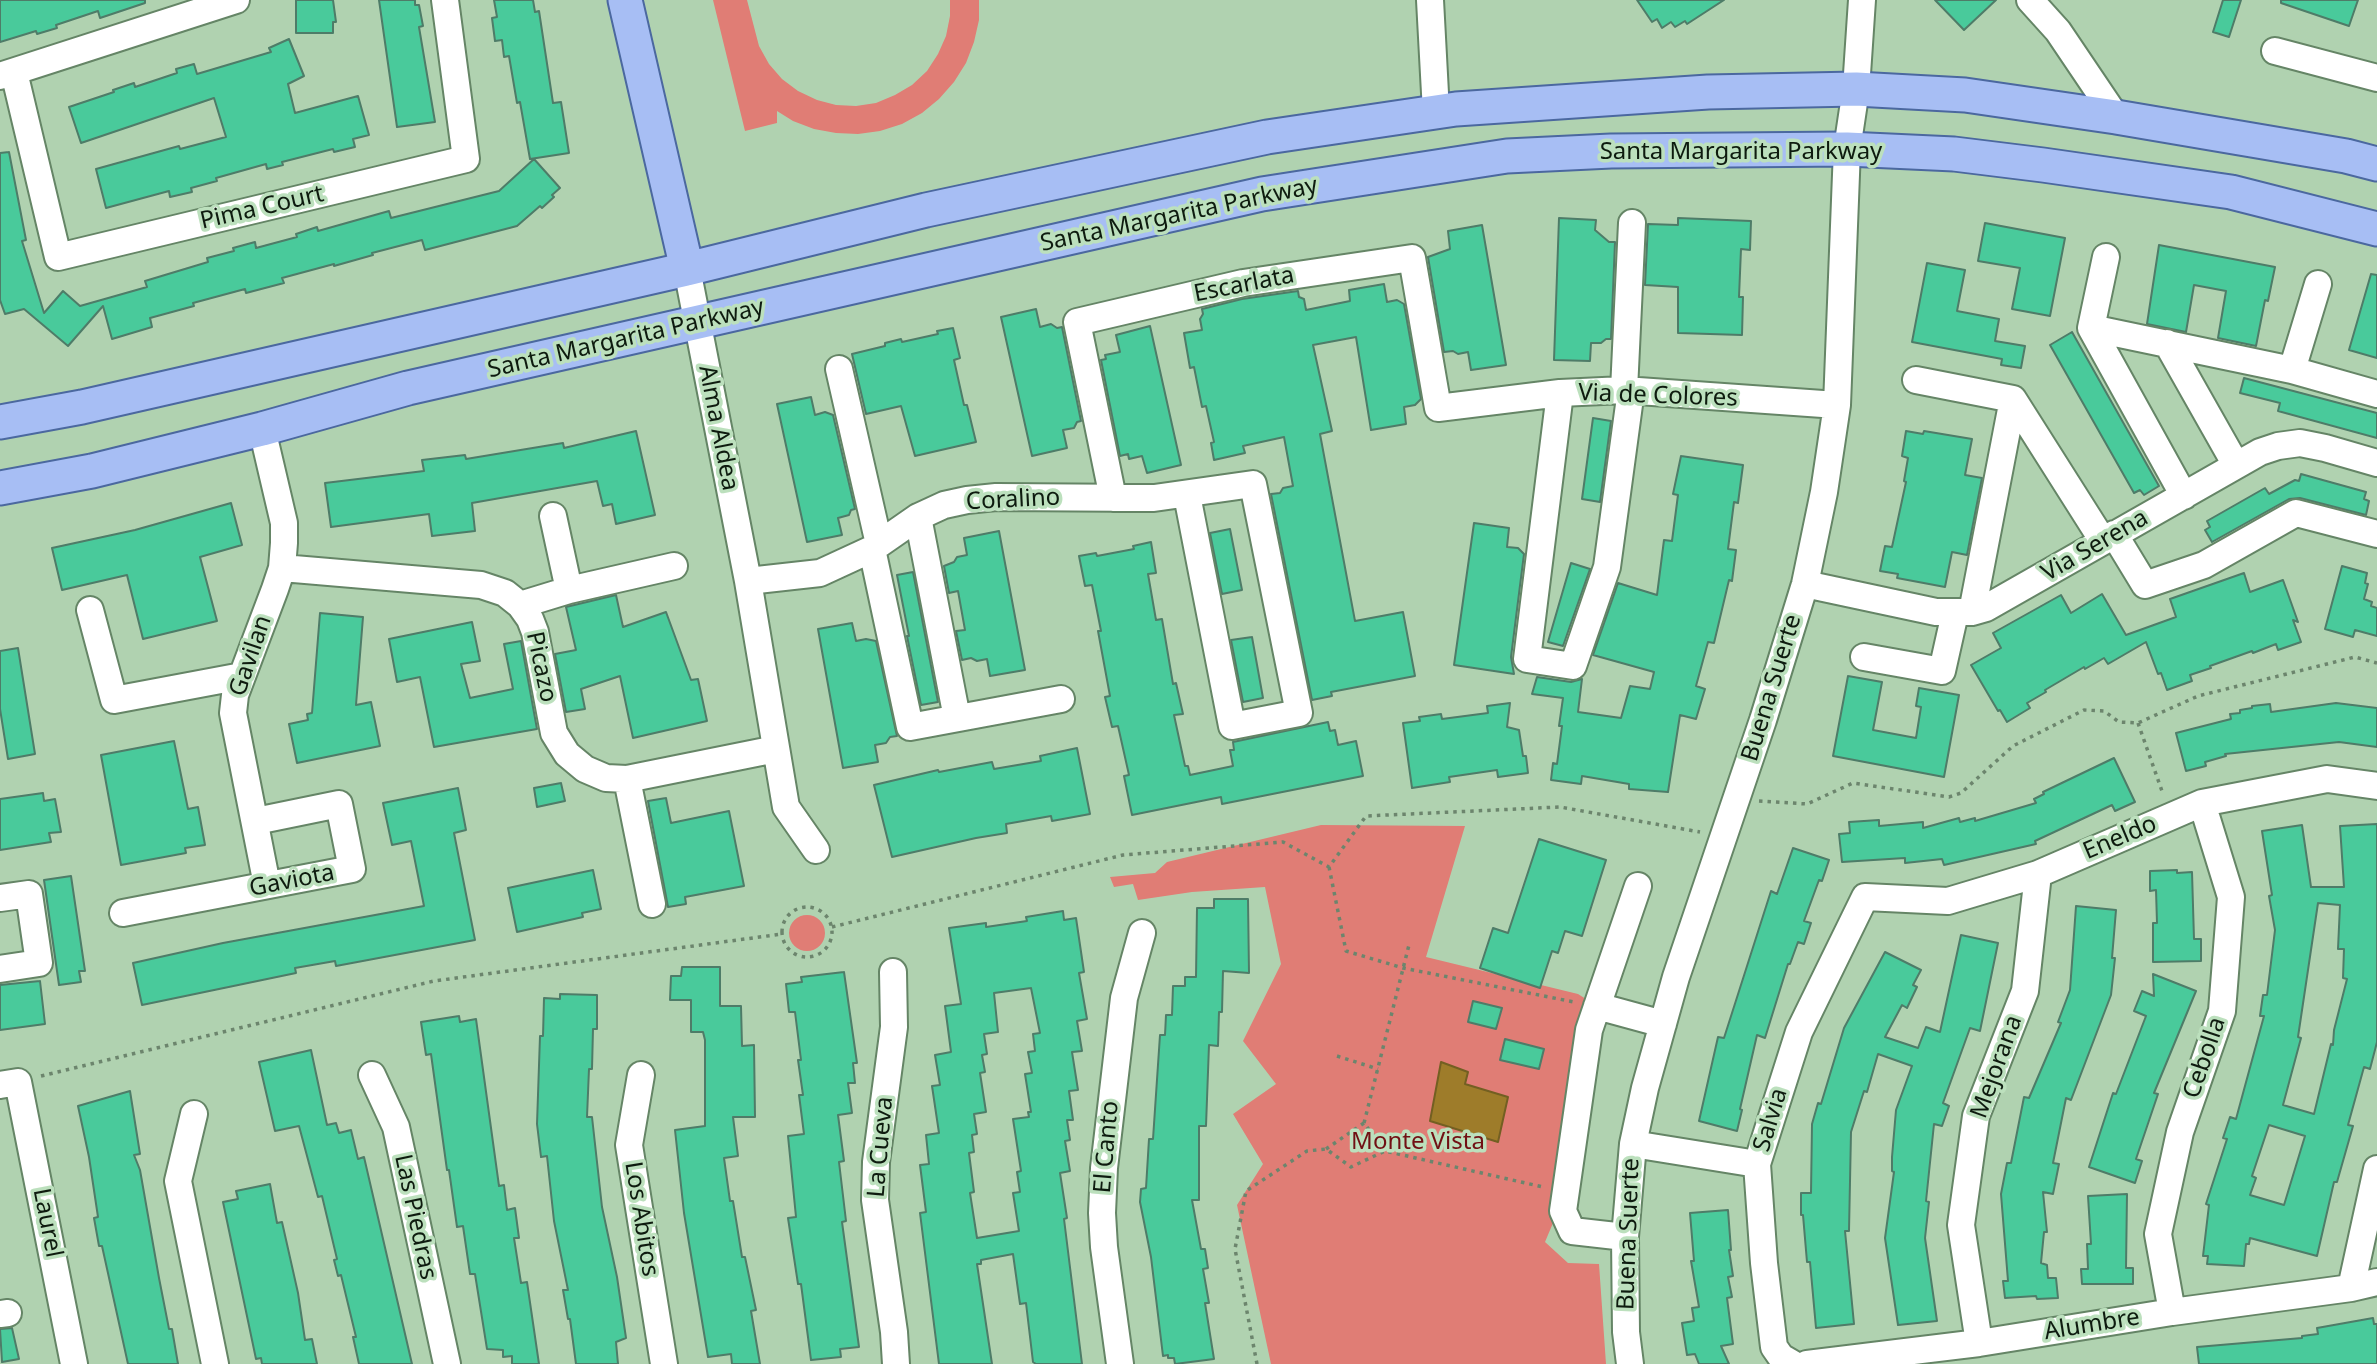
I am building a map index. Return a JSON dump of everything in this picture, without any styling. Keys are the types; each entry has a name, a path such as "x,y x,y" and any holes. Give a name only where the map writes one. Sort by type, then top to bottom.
{"main road":[{"name":"Alma Aldea","path":"625,0 687,270"},
{"path":"0,422 95,404 687,270 926,209 1254,140 1436,112 1708,92 1856,89 1965,96 2116,117 2346,156 2377,164"},
{"name":"Santa Margarita Parkway","path":"0,488 92,471 262,429 408,388 1262,194 1507,156 1611,151 1847,149 1954,154 2231,192 2377,229"}],"street":[{"path":"7,74 236,0"},
{"name":"Pima Court","path":"7,74 58,257 466,159 445,0"},
{"path":"1430,0 1436,112"},
{"name":"Buena Suerte","path":"1630,1364 1626,1332 1625,1237 1633,1144 1645,1088 1676,977 1737,799 1805,584 1824,492 1837,405 1847,149 1856,89 1862,0"},
{"path":"2030,0 2058,31 2116,117"},
{"path":"2275,51 2377,78"},
{"path":"1560,393 1527,659 1573,666 1607,567 1627,390 1632,223"},
{"path":"2106,257 2091,328 2184,496"},
{"name":"Escarlata","path":"1113,498 1077,322 1243,283 1412,258 1438,408"},
{"name":"Alma Aldea","path":"687,270 748,580 786,807 817,850"},
{"path":"2292,370 2318,284"},
{"path":"2091,328 2292,370 2377,394"},
{"path":"2167,343 2236,465"},
{"path":"839,369 910,727 1061,699"},
{"path":"1916,380 2013,399 2108,537 2145,585 2204,565 2297,513 2377,534"},
{"name":"Via de Colores","path":"1438,408 1560,393 1627,390 1837,405"},
{"path":"1864,657 1942,671 1963,612 2013,399"},
{"name":"Gavilan","path":"262,429 284,523 282,568 235,695 233,713 267,885"},
{"name":"Via Serena","path":"1963,612 1986,608 2260,452 2300,443 2377,463"},
{"name":"Coralino","path":"748,580 820,573 876,547 918,517 944,505 996,497 1154,498 1253,484 1299,713 1233,726 1187,495"},
{"path":"553,516 569,590"},
{"path":"918,517 957,718"},
{"path":"520,605 569,590 674,566"},
{"name":"Picazo","path":"282,568 481,585 505,593 520,605 536,632 554,733 567,754 585,769 606,778 627,779 776,749"},
{"path":"1805,584 1936,612 1963,612"},
{"path":"90,610 114,700 242,676"},
{"path":"627,779 652,904"},
{"name":"Eneldo","path":"1865,897 1948,901 2038,874 2202,803 2327,779 2377,786"},
{"name":"Cebolla","path":"2172,1312 2158,1234 2180,1132 2222,1011 2231,897 2202,803"},
{"name":"Gaviota","path":"123,914 352,869 339,804 256,821"},
{"name":"Mejorana","path":"1979,1343 1961,1225 1976,1116 2025,991 2038,874"},
{"path":"1625,1237 1572,1231 1563,1211 1589,1030 1638,886"},
{"path":"0,898 29,894 39,963 0,969"},
{"name":"Salvia","path":"1794,1362 1774,1347 1764,1263 1757,1164 1799,1032 1865,897"},
{"name":"El Canto","path":"1120,1364 1104,1247 1104,1168 1124,998 1142,933"},
{"name":"La Cueva","path":"893,972 894,1027 876,1163 875,1200 896,1364"},
{"path":"1597,1006 1663,1024"},
{"name":"Las Piedras","path":"372,1075 396,1127 447,1364"},
{"name":"Los Abitos","path":"641,1075 629,1145 664,1364"},
{"name":"Laurel","path":"9,1084 74,1364"},
{"path":"194,1115 178,1181 215,1364"},
{"path":"1633,1144 1757,1164"},
{"path":"2351,1288 2377,1169"},
{"name":"Alumbre","path":"1794,1362 1979,1343 2377,1282"}],"path":[{"path":"1737,799 1807,804 1853,783 1949,797 1961,793 2013,746 2084,710 2104,711 2119,722 2138,723 2211,692 2355,657 2377,663"},
{"path":"2138,723 2171,816"},
{"path":"1597,1006 1403,968 1346,950 1329,867 1366,816 1560,807 1724,837"},
{"path":"832,927 1123,855 1283,842 1329,867"},
{"path":"807,906 823,912 832,927 830,944 818,955 810,957 794,954 788,949 782,934 782,926 790,912 807,906"},
{"path":"9,1084 434,981 782,934"},
{"path":"1257,1364 1235,1249 1247,1191 1307,1152 1326,1149 1364,1123 1409,945"},
{"path":"1337,1056 1378,1069"},
{"path":"1364,1123 1385,1152"},
{"path":"1326,1149 1351,1167 1385,1152 1566,1192"}],"green space":[{"path":"713,0 747,0 759,46 769,64 782,79 798,91 836,105 876,103 912,85 927,71 938,54 946,36 950,0 979,0 979,20 966,63 954,82 922,113 902,124 858,134 836,133 814,129 777,111 777,123 745,131"},
{"name":"Monte Vista","path":"1321,825 1465,826 1426,957 1578,994 1597,1006 1566,1192 1545,1242 1568,1263 1599,1264 1606,1364 1271,1364 1237,1205 1263,1164 1233,1114 1276,1084 1243,1041 1281,964 1265,887 1192,892 1138,900 1133,884 1114,887 1110,877 1155,873 1167,862"},
{"path":"807,915 820,920 825,933 820,946 807,951 794,946 789,933 794,920"}],"shaded area":[{"path":"1441,1062 1468,1072 1465,1084 1508,1097 1498,1142 1430,1121"}],"building":[{"path":"0,0 145,0 145,3 100,18 98,11 56,25 57,28 0,42"},
{"path":"296,0 333,0 336,22 333,22 333,33 296,33"},
{"path":"379,0 415,0 415,5 419,5 423,26 419,27 435,122 397,127"},
{"path":"494,0 533,0 535,12 539,11 553,103 561,102 569,153 530,159 509,56 504,57 502,40 495,41 492,18 497,17"},
{"path":"1637,0 1724,0 1687,24 1685,21 1675,27 1671,22 1662,28 1657,19 1652,22"},
{"path":"1935,0 1996,0 1964,30"},
{"path":"2223,0 2241,0 2229,37 2213,32"},
{"path":"2281,0 2358,0 2349,26 2281,3"},
{"path":"289,39 304,76 288,84 295,113 358,96 369,135 353,139 355,147 334,152 333,149 282,162 283,165 267,169 266,164 216,178 217,181 191,188 192,192 170,197 169,191 106,208 96,169 179,146 180,149 226,137 214,98 81,143 69,107 134,83 135,87 177,73 176,69 194,64 197,74 271,52 269,48"},
{"path":"9,152 26,240 22,241 44,313 63,291 80,306 147,287 145,281 208,262 207,258 234,251 233,248 255,242 256,248 297,237 296,234 317,227 318,231 389,211 391,218 499,191 534,159 560,188 542,208 540,206 517,226 425,250 422,240 282,278 284,283 246,293 245,289 150,318 152,327 112,339 103,306 68,346 24,309 5,314 0,300 0,153"},
{"path":"1559,218 1596,220 1595,230 1609,242 1615,242 1611,339 1591,343 1590,361 1554,360"},
{"path":"1678,218 1751,221 1750,250 1741,249 1739,297 1743,297 1742,335 1678,333 1678,287 1645,285 1648,224 1678,225"},
{"path":"1985,223 2065,238 2050,316 2012,309 2020,268 1978,261"},
{"path":"1482,225 1506,365 1471,370 1468,352 1444,352 1428,257 1450,249 1448,231"},
{"path":"2159,245 2275,267 2256,346 2218,338 2226,291 2194,285 2186,332 2147,324"},
{"path":"1927,263 1965,270 1957,311 1999,319 1995,341 2025,346 2021,368 2001,365 2002,359 1912,342"},
{"path":"2371,274 2377,275 2377,358 2349,350"},
{"path":"1384,284 1387,302 1397,300 1404,304 1421,399 1415,405 1404,407 1406,424 1371,430 1356,337 1313,345 1332,431 1320,434 1355,621 1403,612 1415,676 1331,692 1332,696 1312,700 1271,494 1280,493 1283,488 1293,486 1284,437 1243,446 1245,453 1214,460 1211,443 1214,442 1206,406 1202,407 1194,367 1190,368 1184,333 1202,330 1202,309 1242,299 1298,291 1299,297 1304,299 1306,310 1350,301 1349,290"},
{"path":"1036,309 1040,327 1051,324 1057,328 1062,327 1081,421 1077,422 1074,428 1063,430 1067,448 1032,456 1001,317"},
{"path":"1150,326 1181,465 1147,473 1142,456 1129,459 1128,454 1120,456 1101,360 1106,359 1105,355 1120,352 1116,335"},
{"path":"953,328 960,358 954,360 976,442 915,456 901,406 866,414 852,354 885,346 885,343 901,339 902,342"},
{"path":"2072,332 2159,486 2144,495 2140,490 2134,493 2050,345"},
{"path":"2244,378 2377,413 2377,438 2278,411 2280,403 2240,393"},
{"path":"811,397 815,415 825,412 833,415 855,509 851,510 849,515 838,518 842,535 807,542 777,404"},
{"path":"1593,418 1611,421 1600,502 1582,499"},
{"path":"636,431 655,515 616,524 612,504 603,506 597,481 472,503 475,531 432,536 429,514 331,527 325,483 424,471 422,460 465,455 466,459 563,443 564,448"},
{"path":"1906,431 1923,434 1924,431 1972,439 1965,475 1982,478 1967,555 1952,552 1945,587 1897,578 1898,574 1880,571 1885,546 1892,547 1906,482 1908,458 1902,456"},
{"path":"1681,456 1743,465 1738,503 1734,502 1728,549 1736,550 1732,581 1729,580 1714,643 1708,642 1696,686 1705,689 1696,719 1680,715 1668,792 1629,789 1629,784 1582,776 1581,784 1551,780 1553,763 1557,764 1563,698 1532,694 1537,677 1571,682 1582,679 1578,712 1621,718 1630,686 1650,689 1654,672 1593,655 1618,583 1657,595 1664,540 1672,541 1678,495 1673,494"},
{"path":"2301,474 2366,492 2364,499 2369,501 2366,515 2300,498 2289,499 2212,542 2205,530 2210,527 2207,521 2265,488 2269,494 2295,480 2299,481"},
{"path":"231,503 242,545 200,557 217,621 143,639 127,575 62,590 52,548 135,530"},
{"path":"1474,523 1509,528 1507,547 1518,548 1524,554 1511,657 1514,674 1454,665"},
{"path":"1230,529 1242,590 1222,594 1210,533"},
{"path":"999,531 1025,670 990,676 987,659 962,660 956,631 965,630 958,591 949,593 944,566 954,562 957,557 967,555 964,538"},
{"path":"1151,542 1156,573 1148,574 1156,620 1162,619 1173,684 1176,683 1183,714 1174,715 1185,766 1188,766 1190,775 1233,766 1230,750 1234,750 1233,742 1328,722 1330,731 1335,730 1338,745 1356,741 1363,776 1222,804 1221,797 1132,815 1124,776 1129,775 1118,726 1112,727 1105,697 1110,696 1092,585 1085,586 1079,556 1096,553 1097,556 1134,549 1133,546"},
{"path":"1571,563 1590,569 1563,646 1548,642"},
{"path":"2342,566 2367,573 2365,583 2368,584 2364,599 2377,608 2377,636 2355,630 2353,637 2325,629"},
{"path":"913,572 938,702 921,705 897,575"},
{"path":"2244,573 2250,592 2283,580 2298,622 2293,620 2301,642 2278,650 2276,644 2210,666 2211,668 2190,675 2192,681 2167,690 2146,642 2108,664 2104,658 2085,669 2084,667 2045,690 2046,692 2027,703 2030,708 2007,722 1971,665 2001,648 1993,633 2061,595 2071,613 2102,594 2126,635 2176,617 2170,599"},
{"path":"616,595 623,627 666,612 691,680 698,679 707,721 633,738 620,676 581,689 585,709 566,712 555,654 576,650 566,607"},
{"path":"320,613 363,617 356,705 371,702 380,746 297,763 289,724 308,720 307,714 312,713"},
{"path":"472,622 480,661 461,664 470,698 513,689 504,644 521,641 537,729 434,747 420,677 397,682 389,639"},
{"path":"852,623 856,641 876,641 897,736 890,737 886,743 875,745 878,762 843,768 818,629"},
{"path":"1252,637 1263,698 1243,702 1231,640"},
{"path":"18,648 35,754 8,759 0,709 0,651"},
{"path":"1848,676 1882,682 1873,730 1916,738 1921,707 1916,706 1919,688 1959,695 1944,777 1833,756"},
{"path":"1510,703 1507,727 1519,730 1528,773 1498,777 1497,770 1449,777 1450,782 1412,788 1403,723 1420,721 1419,717 1441,714 1442,719 1488,713 1487,706"},
{"path":"2336,703 2377,708 2377,747 2339,742 2225,754 2226,756 2205,762 2206,766 2186,771 2176,733 2231,719 2230,714 2240,713 2240,710 2252,706 2270,704 2271,712"},
{"path":"174,741 188,809 198,807 205,845 185,848 186,853 121,865 101,755"},
{"path":"1077,748 1090,814 1052,821 1051,816 1006,824 1007,833 892,857 874,785 938,770 939,772 992,762 994,769 1041,761 1040,756"},
{"path":"2114,758 2135,802 2115,811 2112,805 2035,841 2036,844 1944,865 1942,859 1905,863 1905,858 1842,862 1839,834 1850,833 1849,822 1879,820 1879,826 1923,822 1923,828 1959,818 1960,822 1975,818 1975,821 2036,803 2034,799 2044,794 2043,792"},
{"path":"561,783 565,801 537,807 534,788"},
{"path":"458,788 466,830 454,833 475,940 336,966 335,961 295,968 296,973 142,1005 133,963 223,943 424,906 411,841 392,845 383,803"},
{"path":"43,793 44,801 55,799 61,832 49,833 51,842 0,850 0,799"},
{"path":"666,798 671,823 729,811 744,886 685,897 686,904 668,907 648,801"},
{"path":"2377,824 2377,1042 2370,1069 2364,1067 2348,1125 2353,1126 2337,1182 2334,1182 2317,1256 2250,1238 2249,1244 2246,1244 2244,1266 2207,1264 2208,1256 2203,1256 2209,1205 2206,1204 2227,1139 2223,1138 2230,1117 2236,1119 2264,1016 2260,1016 2263,995 2267,995 2275,930 2262,831 2302,825 2311,887 2344,887 2340,826","holes":["2318,903 2340,905 2338,949 2344,949 2343,978 2347,979 2314,1114 2283,1105 2301,1038 2298,1037","2269,1125 2305,1136 2284,1205 2250,1195 2256,1178 2252,1176"]},
{"path":"1539,839 1606,860 1582,936 1565,931 1558,953 1552,951 1540,988 1480,968 1493,928 1508,933"},
{"path":"1793,848 1829,860 1804,921 1811,923 1804,944 1798,942 1788,964 1765,1038 1757,1035 1737,1131 1699,1121 1718,1037 1724,1038 1771,891 1777,894"},
{"path":"593,870 601,909 582,913 583,917 517,932 508,888"},
{"path":"2177,870 2177,873 2192,872 2194,939 2201,939 2201,961 2153,962 2153,923 2157,923 2156,890 2150,891 2150,871"},
{"path":"71,876 85,971 79,971 81,982 59,985 44,880"},
{"path":"1214,899 1248,899 1249,973 1223,971 1218,1046 1209,1045 1206,1126 1199,1126 1199,1200 1192,1200 1201,1249 1205,1249 1208,1268 1203,1269 1209,1303 1205,1303 1214,1359 1175,1364 1174,1358 1163,1356 1151,1257 1140,1202 1141,1189 1146,1188 1149,1139 1153,1139 1160,1035 1165,1035 1166,1015 1172,1015 1173,986 1185,986 1185,977 1196,977 1197,908 1214,908"},
{"path":"2076,906 2116,910 2112,958 2115,958 2111,995 2071,1100 2066,1098 2053,1163 2059,1164 2053,1194 2043,1192 2047,1232 2044,1232 2041,1263 2047,1265 2048,1278 2056,1278 2058,1298 2005,1298 2003,1281 2008,1281 2001,1194 2007,1163 2011,1163 2024,1097 2029,1098 2061,1023 2058,1022 2070,990"},
{"path":"1063,911 1064,920 1076,918 1084,972 1079,973 1087,1019 1077,1021 1082,1051 1072,1052 1078,1090 1069,1091 1073,1120 1067,1120 1070,1140 1065,1141 1070,1171 1060,1173 1082,1364 1033,1362 1026,1303 1020,1304 1013,1254 981,1260 981,1264 977,1264 992,1364 939,1364 920,1213 926,1212 920,1165 929,1164 926,1135 939,1133 932,1086 940,1085 935,1055 951,1052 945,1006 961,1004 949,928 986,923 986,927 1027,921 1026,917","holes":["1031,988 1040,1033 1033,1034 1035,1051 1028,1052 1032,1073 1025,1074 1031,1112 1028,1112 1029,1117 1013,1119 1021,1171 1017,1172 1020,1192 1013,1193 1019,1231 977,1238 970,1193 974,1192 969,1153 974,1152 972,1135 977,1134 974,1114 986,1112 980,1073 985,1072 982,1055 987,1054 984,1034 998,1032 994,993"]},
{"path":"1961,935 1998,943 1980,1031 1970,1028 1943,1103 1949,1106 1942,1126 1934,1124 1925,1238 1937,1321 1898,1325 1885,1238 1894,1172 1892,1157 1896,1110 1912,1066 1878,1054 1851,1132 1849,1231 1845,1231 1854,1324 1816,1328 1810,1262 1807,1262 1801,1215 1801,1193 1811,1193 1812,1124 1818,1103 1821,1104 1844,1028 1885,952 1921,970 1913,985 1917,987 1907,1008 1902,1005 1885,1037 1918,1048 1926,1027 1940,1032"},
{"path":"682,967 720,967 720,1006 741,1006 742,1046 754,1045 755,1117 733,1117 738,1156 724,1158 730,1201 733,1201 742,1257 745,1257 756,1310 751,1311 760,1364 732,1364 731,1354 708,1357 684,1213 675,1130 705,1126 705,1040 703,1032 691,1032 691,1000 670,1000 671,976 681,976"},
{"path":"844,972 857,1063 853,1063 855,1083 848,1083 852,1113 838,1115 844,1161 839,1162 846,1221 842,1222 859,1347 840,1349 841,1357 811,1360 801,1284 798,1284 788,1218 796,1217 788,1136 804,1134 799,1095 803,1095 798,1060 801,1060 795,1012 789,1012 786,984 802,982 801,977"},
{"path":"2153,974 2196,991 2154,1093 2158,1094 2136,1159 2142,1161 2135,1183 2089,1167 2113,1093 2116,1094 2146,1016 2134,1011 2142,991 2154,996"},
{"path":"40,981 45,1024 0,1030 0,985"},
{"path":"560,994 597,995 597,1029 593,1029 587,1117 592,1117 602,1207 617,1277 626,1338 616,1342 618,1364 576,1364 563,1290 568,1290 554,1221 547,1156 541,1157 537,1124 544,998 560,999"},
{"path":"1473,1001 1502,1008 1496,1029 1468,1022"},
{"path":"459,1016 460,1022 476,1019 499,1186 504,1185 507,1210 515,1208 519,1238 514,1238 521,1283 527,1282 539,1364 512,1364 512,1356 503,1357 503,1350 487,1349 475,1274 470,1274 463,1226 457,1227 431,1054 426,1055 421,1022"},
{"path":"1505,1039 1544,1049 1539,1069 1500,1060"},
{"path":"311,1050 327,1125 336,1123 339,1133 351,1130 358,1159 364,1157 412,1364 359,1364 353,1337 356,1337 341,1275 338,1276 334,1260 337,1259 322,1196 318,1197 299,1126 275,1131 259,1062"},
{"path":"130,1091 140,1154 134,1155 140,1170 159,1278 178,1364 128,1364 94,1218 98,1217 78,1106"},
{"path":"270,1184 277,1223 282,1222 298,1293 305,1340 312,1339 317,1364 262,1364 261,1358 256,1359 223,1202 238,1199 236,1191"},
{"path":"2127,1194 2126,1268 2133,1268 2133,1284 2082,1284 2081,1269 2088,1269 2087,1244 2091,1244 2088,1196"},
{"path":"1728,1210 1733,1276 1728,1277 1732,1297 1727,1298 1733,1344 1721,1346 1729,1364 1699,1364 1695,1354 1687,1355 1682,1323 1694,1321 1692,1308 1699,1307 1691,1261 1694,1261 1690,1213"},
{"path":"2373,1318 2374,1324 2377,1324 2377,1364 2199,1364 2197,1347 2302,1338 2318,1334 2317,1328"},
{"path":"12,1328 19,1359 2,1362 0,1329"}]}
